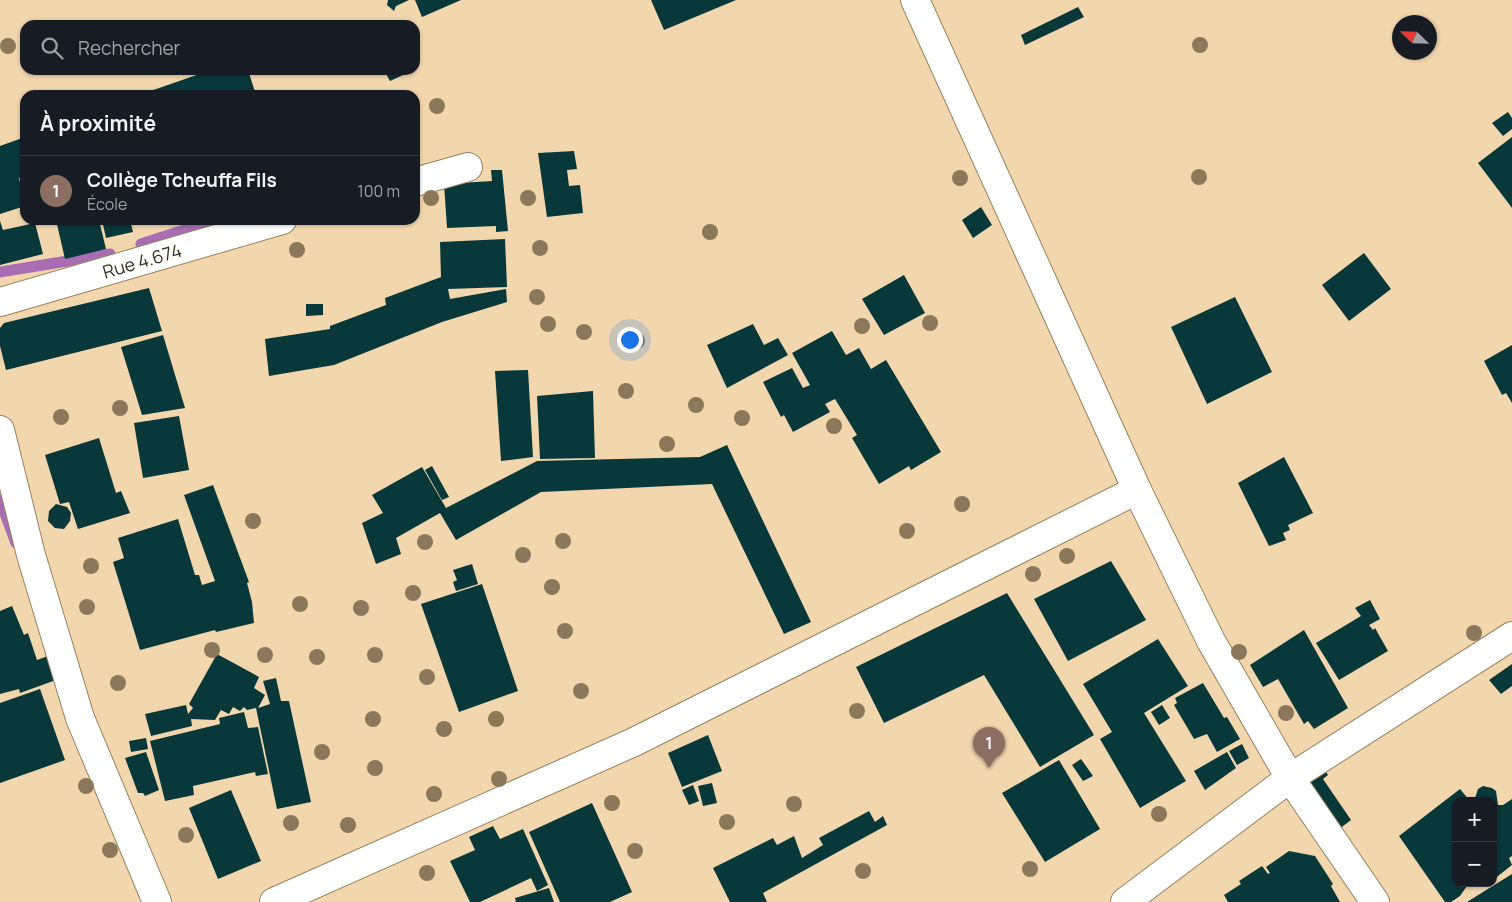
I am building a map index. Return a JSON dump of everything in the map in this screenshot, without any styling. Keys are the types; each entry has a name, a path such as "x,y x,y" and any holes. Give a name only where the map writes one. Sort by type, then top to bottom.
{"street":[{"path":"915,0 1137,490 1212,641 1290,778 1375,902"},
{"path":"420,181 468,167"},
{"name":"Rue 4.674","path":"0,302 265,225"},
{"path":"0,430 31,554 80,718 157,902"},
{"path":"274,902 634,742 1137,490"},
{"path":"1125,902 1290,778 1512,636"}],"building":[{"path":"388,0 409,0 396,6 394,11 387,5"},
{"path":"415,0 461,0 422,17"},
{"path":"651,0 736,0 664,30"},
{"path":"1078,7 1084,17 1025,45 1021,35"},
{"path":"197,75 250,75 254,90 153,90"},
{"path":"387,75 403,75 390,81"},
{"path":"1508,112 1512,118 1512,129 1503,136 1492,123"},
{"path":"1512,137 1512,208 1478,163"},
{"path":"20,139 20,208 0,214 0,146"},
{"path":"574,151 577,169 567,170 569,186 580,185 583,213 547,217 538,153"},
{"path":"491,170 502,170 508,231 496,232 496,226 447,228 444,184 492,181"},
{"path":"981,207 992,225 973,238 962,220"},
{"path":"0,221 3,230 36,225 43,254 0,265"},
{"path":"57,225 100,225 106,249 65,259"},
{"path":"103,225 131,225 133,232 106,238"},
{"path":"505,239 507,287 448,289 450,299 506,289 507,302 442,322 334,365 269,376 265,339 330,329 330,326 386,305 385,298 441,277 440,242"},
{"path":"1364,253 1391,289 1349,321 1322,285"},
{"path":"904,275 925,313 884,335 862,299"},
{"path":"149,288 162,331 6,370 0,346 0,328 4,323"},
{"path":"1235,297 1272,372 1207,404 1171,327"},
{"path":"306,304 323,304 323,315 306,316"},
{"path":"753,324 764,345 778,338 788,355 727,388 707,345"},
{"path":"832,331 846,355 859,348 871,369 886,360 941,452 911,470 909,466 879,484 852,438 857,435 835,399 825,404 830,412 793,432 784,415 781,417 763,382 792,368 803,388 810,385 792,353"},
{"path":"163,335 185,408 142,415 121,347"},
{"path":"1512,345 1512,403 1506,393 1502,395 1484,361"},
{"path":"528,370 533,457 501,461 495,371"},
{"path":"593,391 595,458 540,459 537,396"},
{"path":"179,416 189,470 143,478 134,423"},
{"path":"99,438 116,493 121,491 130,513 78,529 69,502 60,504 45,455"},
{"path":"727,445 811,622 784,634 712,484 541,492 456,540 440,513 396,538 401,554 376,564 362,523 383,513 372,495 422,467 446,508 537,461 700,457"},
{"path":"1284,457 1313,513 1288,525 1290,530 1283,533 1286,540 1269,546 1238,483"},
{"path":"432,466 449,497 442,500 425,470"},
{"path":"213,485 249,582 247,583 252,602 254,623 216,632 215,630 140,650 113,562 124,558 118,538 178,519 195,575 199,575 202,585 215,581 184,495"},
{"path":"56,504 67,507 71,513 70,521 64,529 55,528 48,521 49,511"},
{"path":"1111,561 1146,620 1068,661 1034,599"},
{"path":"472,564 478,584 456,591 453,582 457,580 453,570"},
{"path":"482,584 518,691 459,712 421,604"},
{"path":"1007,593 1094,735 1040,767 984,675 884,723 856,667"},
{"path":"1370,600 1380,619 1369,625 1373,630 1375,628 1388,651 1339,680 1316,643 1361,616 1355,608"},
{"path":"12,606 24,635 28,633 37,660 48,656 56,680 20,693 19,689 0,694 0,611"},
{"path":"1304,630 1348,708 1314,729 1308,721 1304,724 1278,679 1263,687 1250,665"},
{"path":"1158,639 1188,686 1144,713 1186,781 1140,808 1100,739 1112,732 1083,684"},
{"path":"217,654 259,677 254,688 265,695 258,708 270,704 263,681 276,678 281,701 289,701 311,802 277,809 256,708 247,710 244,707 240,711 233,707 229,714 221,710 215,720 191,719 192,726 151,736 145,714 186,705 188,714 193,708 189,704"},
{"path":"1512,664 1512,686 1501,694 1489,680"},
{"path":"1203,683 1224,718 1227,717 1240,739 1217,752 1207,734 1194,739 1174,705 1177,703 1175,698"},
{"path":"40,689 65,760 0,783 0,703"},
{"path":"1162,705 1170,718 1159,725 1151,712"},
{"path":"244,712 248,728 258,727 268,774 256,776 255,772 193,786 194,795 165,801 150,741 220,724 219,718"},
{"path":"708,735 722,771 682,787 668,753"},
{"path":"146,738 148,749 131,752 129,741"},
{"path":"1242,744 1249,758 1237,765 1229,751"},
{"path":"146,752 159,790 145,796 143,793 138,793 125,758"},
{"path":"1227,752 1236,768 1205,790 1194,771"},
{"path":"1081,759 1093,776 1083,781 1072,765"},
{"path":"1059,760 1100,829 1045,862 1002,793"},
{"path":"1321,765 1328,775 1323,779 1351,820 1330,836 1295,784"},
{"path":"712,783 717,803 703,806 698,786"},
{"path":"693,785 699,801 689,805 682,790"},
{"path":"1483,786 1492,788 1496,791 1497,797 1475,797 1478,789"},
{"path":"1460,789 1467,797 1452,797 1452,887 1466,887 1460,896 1451,902 1445,902 1399,836"},
{"path":"231,790 261,861 218,879 189,808"},
{"path":"1497,798 1498,805 1503,805 1512,799 1512,856 1509,858 1512,865 1497,877"},
{"path":"592,803 632,892 610,902 560,902 529,832"},
{"path":"869,811 875,822 883,816 887,825 763,893 767,902 730,902 713,868 773,838 777,845 794,836 802,858 823,845 819,838"},
{"path":"493,826 500,839 523,829 548,885 537,891 531,878 480,902 470,902 450,861 475,850 469,837"},
{"path":"1289,851 1315,856 1333,884 1331,886 1340,902 1228,902 1224,895 1241,884 1239,881 1262,866 1268,874 1270,873 1266,867"},
{"path":"1512,874 1512,902 1467,902 1491,887 1497,887 1497,883"},
{"path":"549,888 554,902 516,902 515,898"}],"waterway":[{"path":"141,244 200,225"},
{"path":"0,272 110,254"},
{"path":"0,500 16,543"}],"place":[{"name":"Collège Tcheuffa Fils","path":"989,768"}]}
